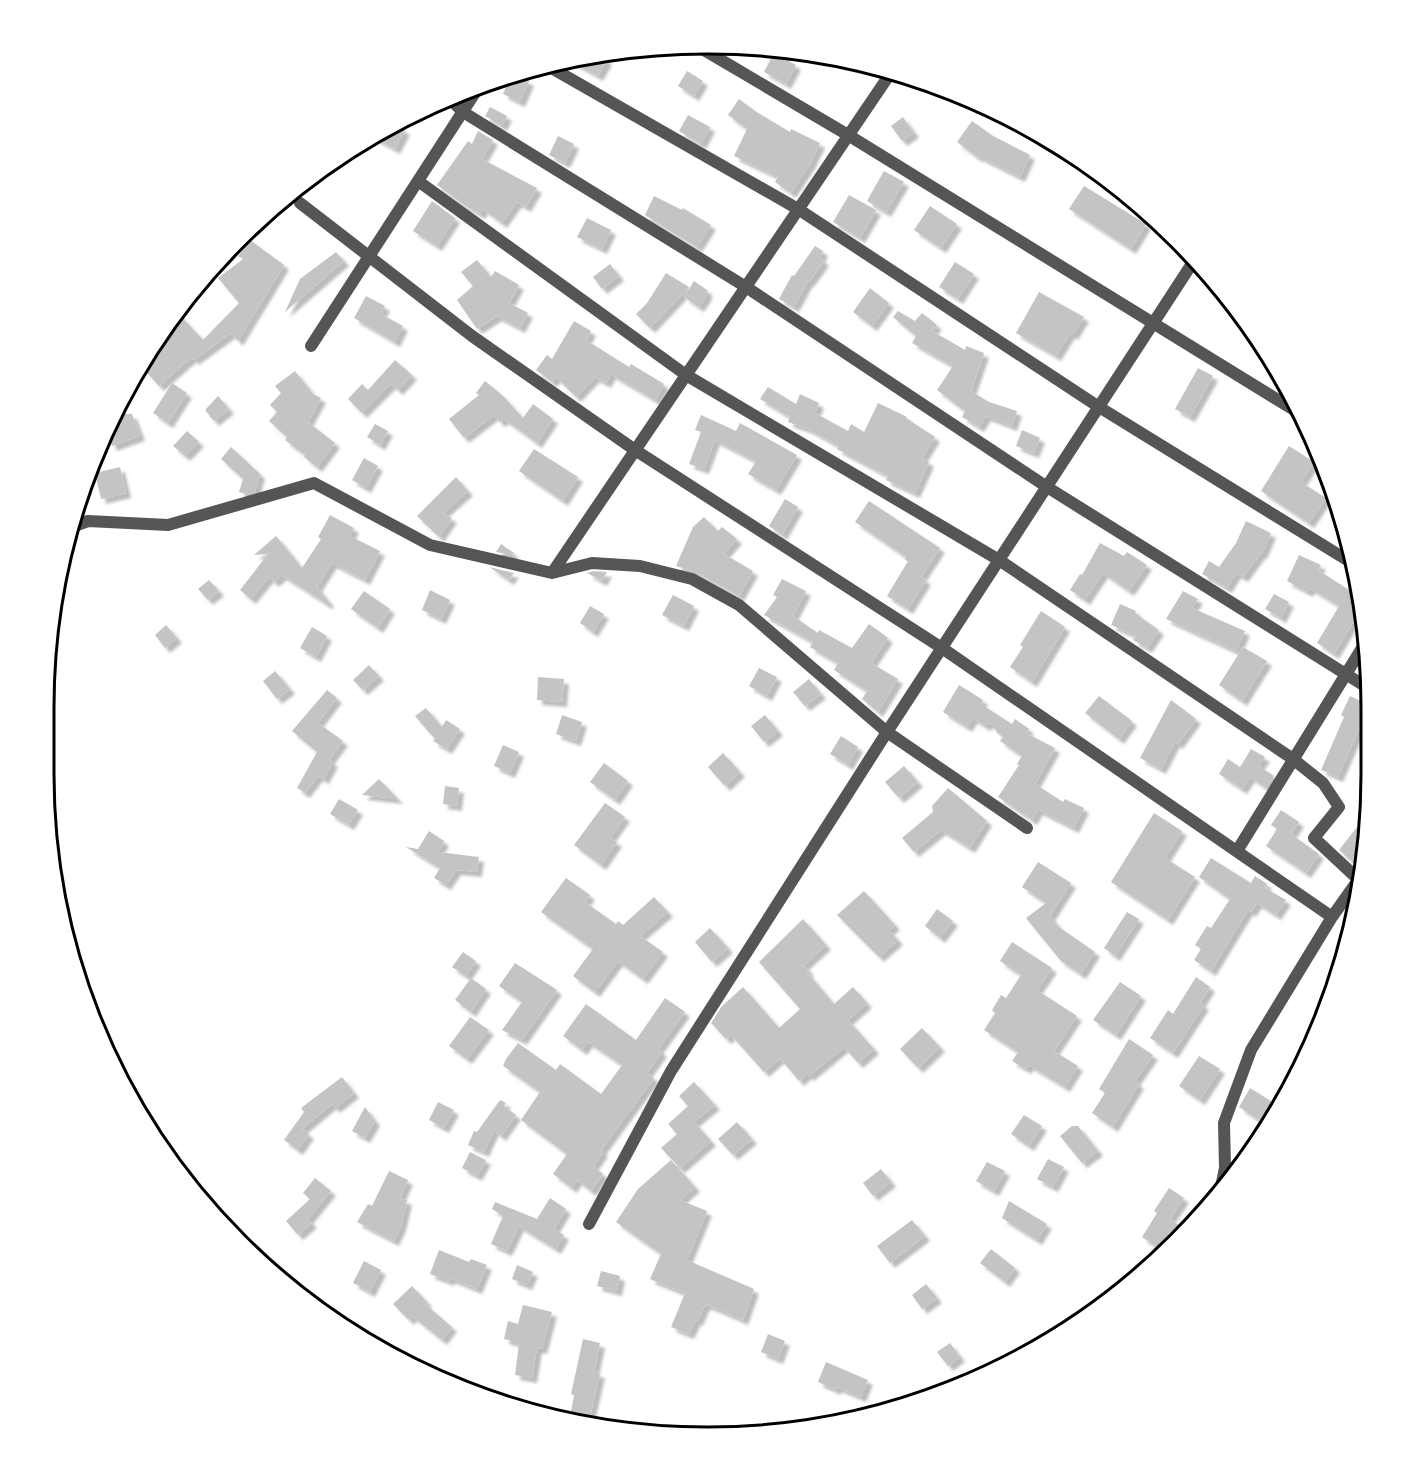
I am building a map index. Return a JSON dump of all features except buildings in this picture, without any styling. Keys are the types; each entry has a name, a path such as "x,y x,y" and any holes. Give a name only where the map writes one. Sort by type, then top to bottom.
{"street":[{"path":"711,54 1155,322 1287,405"},
{"path":"558,72 798,209 1100,407 1343,558"},
{"path":"552,573 886,79"},
{"path":"311,346 471,99"},
{"path":"456,105 463,112 746,287 1047,487 1360,683"},
{"path":"418,181 686,375 999,560 1293,759 1323,783 1340,807 1314,838 1353,872"},
{"path":"300,202 471,336 635,450 942,648 1332,917"},
{"path":"590,1224 671,1071 887,732 1190,268"},
{"path":"81,524 88,521 168,525 314,483 430,545 552,573 592,563 640,566 692,579 739,605 887,732 1027,828"},
{"path":"1237,850 1359,653"},
{"path":"1224,1174 1224,1123 1251,1050 1332,917 1349,893"}]}
